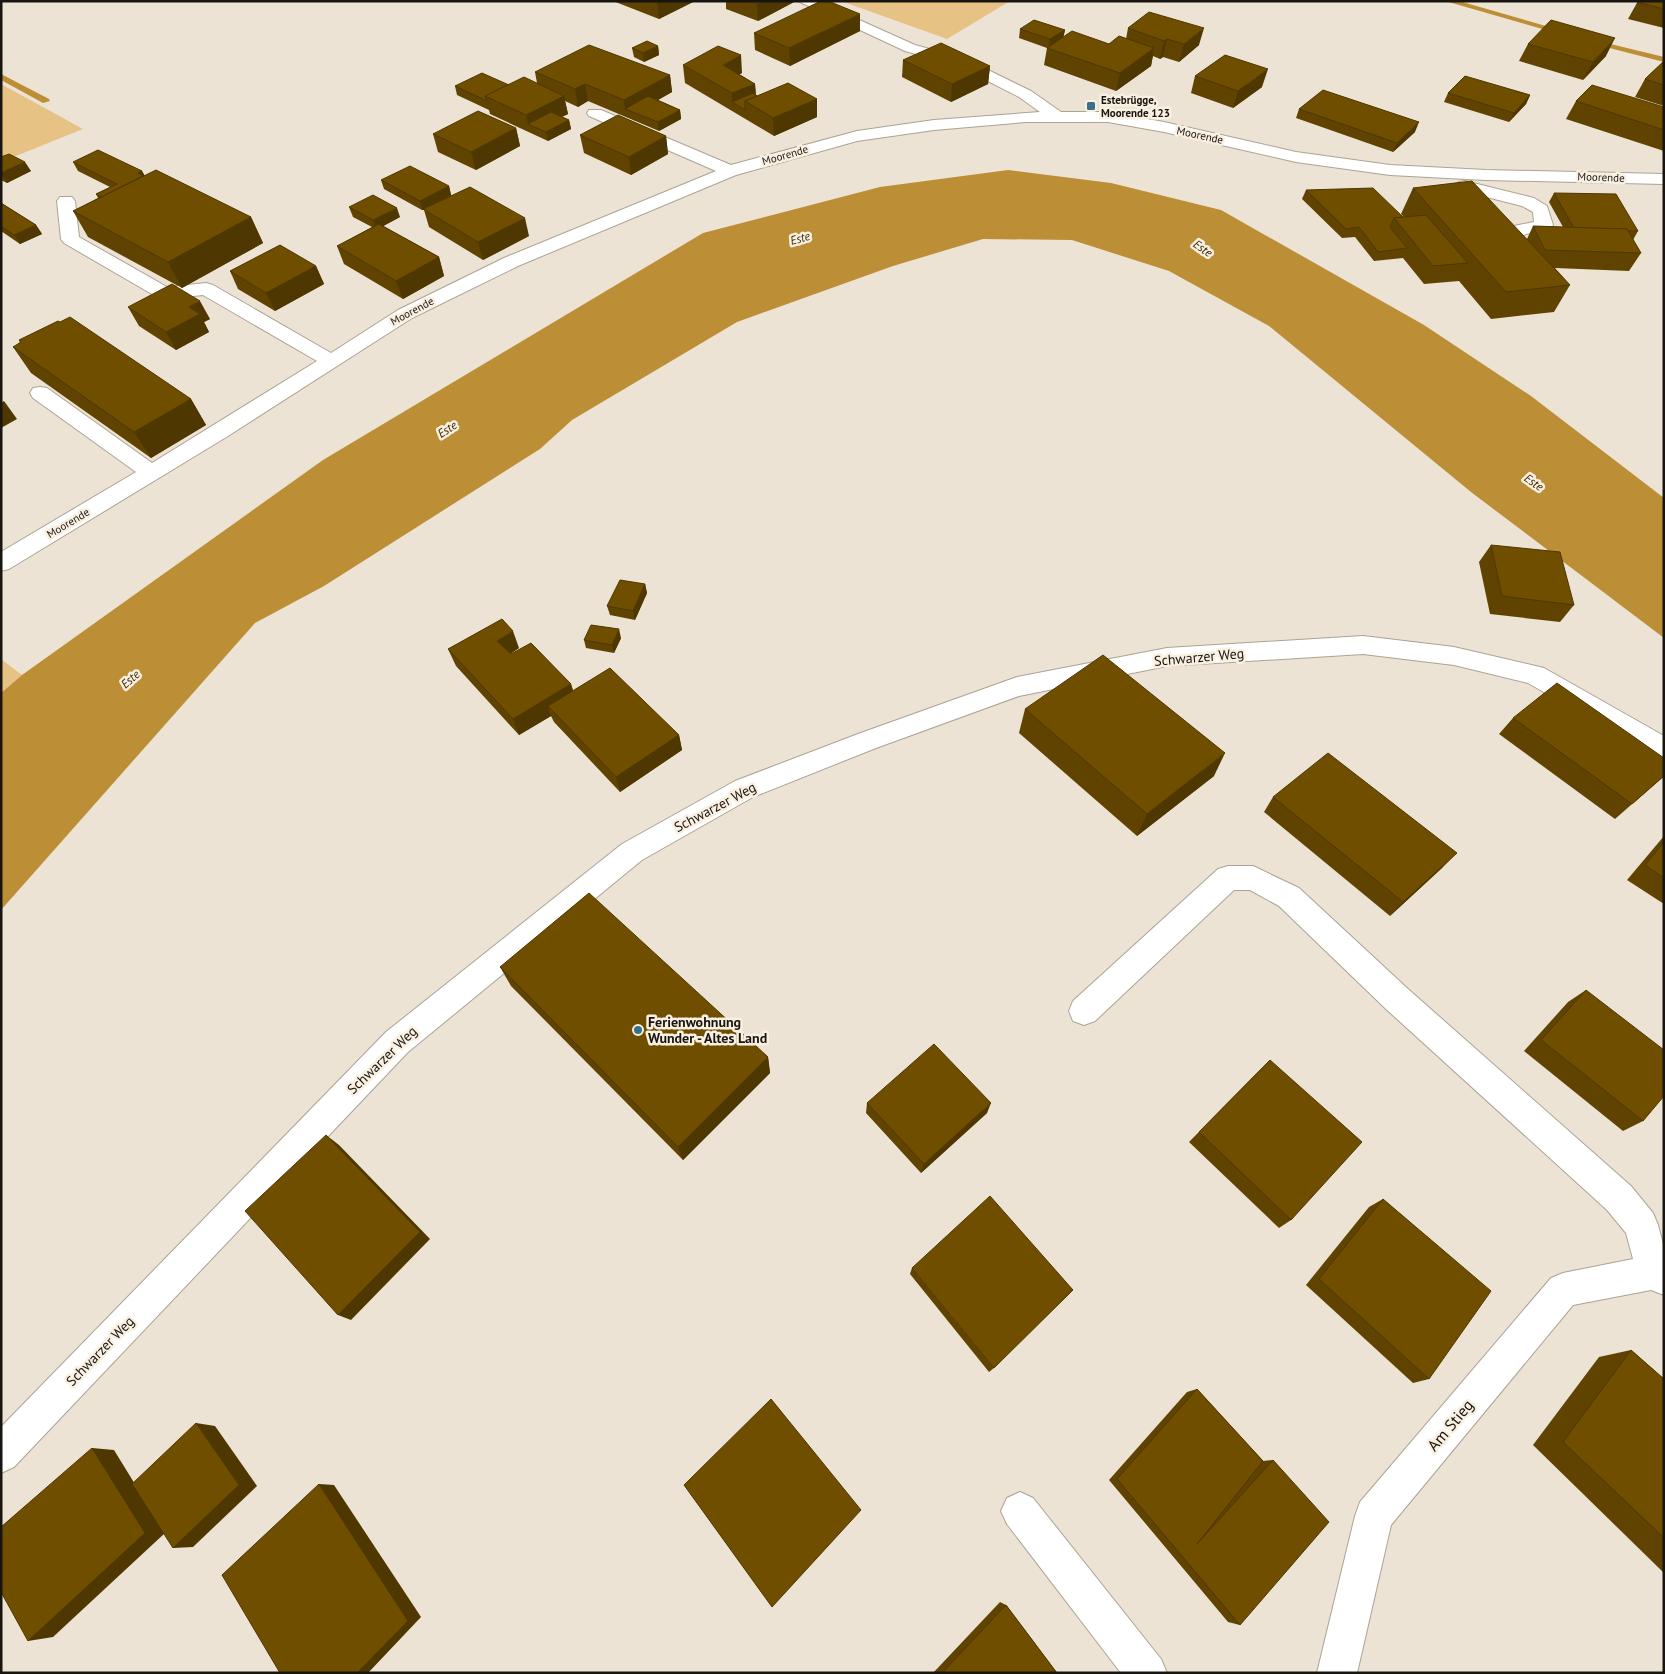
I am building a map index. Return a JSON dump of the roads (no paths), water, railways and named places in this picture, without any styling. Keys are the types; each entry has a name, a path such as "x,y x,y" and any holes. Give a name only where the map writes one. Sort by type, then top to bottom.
{"street":[{"path":"805,1 910,48 950,59 979,71 1025,94 1056,116"},
{"path":"595,113 730,172"},
{"name":"Moorende","path":"1,563 221,431 329,360 404,314 511,262 730,172 775,157 857,136 934,125 1056,116 1108,117 1296,157 1390,170 1486,175 1664,179"},
{"path":"1390,170 1528,202 1541,210 1544,225 1520,230 1508,238 1519,257 1530,270"},
{"path":"66,201 70,239 164,293 206,289 329,360"},
{"path":"40,393 152,473"},
{"name":"Schwarzer Weg","path":"1,1454 397,1042 632,852 744,789 867,741 1017,687 1167,657 1363,645 1454,656 1535,675 1664,749"},
{"path":"1084,1011 1228,878 1253,878 1289,897 1397,999 1620,1198 1641,1225 1658,1275"},
{"name":"Am Stieg","path":"1337,1673 1374,1516 1564,1290 1658,1275"},
{"path":"1020,1511 1147,1673"}],"water":[{"name":"Este","path":"1008,170 1111,183 1221,210 1424,325 1531,396 1664,498 1664,638 1471,492 1269,326 1169,271 1072,240 983,239 893,266 737,322 572,420 540,449 324,586 255,623 1,910 1,693 22,675 323,460 703,233 880,187"}],"waterway":[{"path":"1449,1 1563,32"},
{"path":"1593,41 1664,60"},
{"path":"1,76 46,101"}],"place":[{"name":"Estebrügge, Moorende 123","path":"1091,106"},
{"name":"Ferienwohnung Wunder - Altes Land","path":"638,1030"}]}
